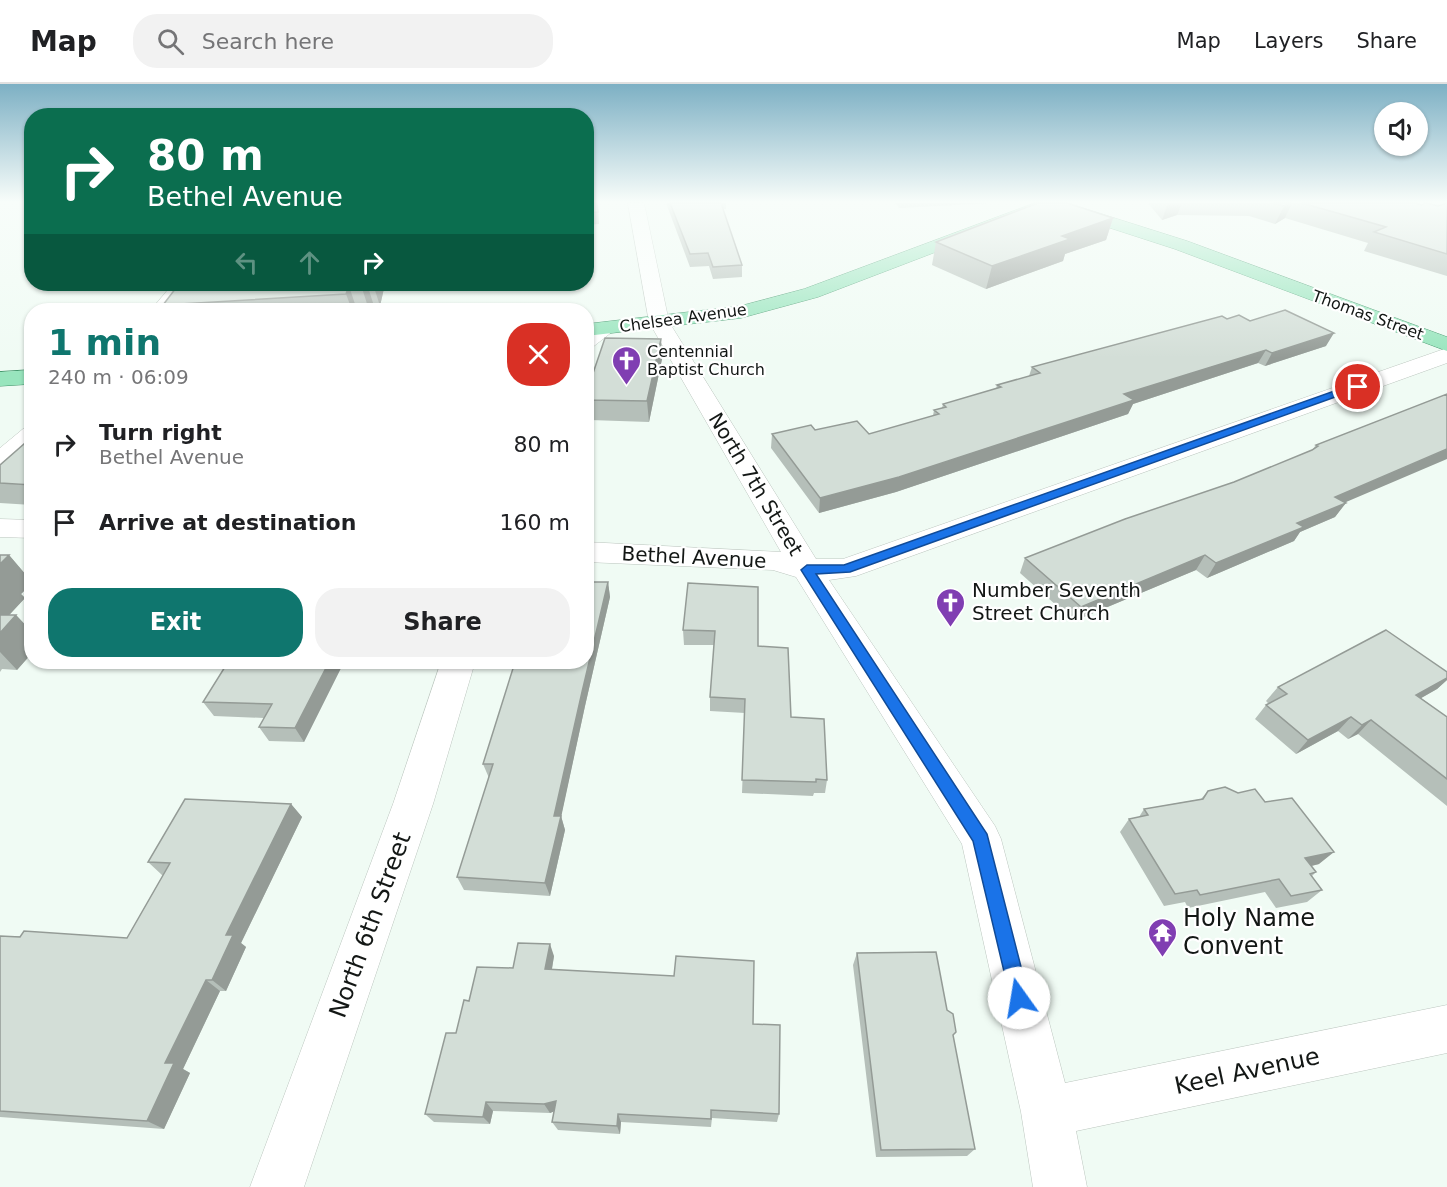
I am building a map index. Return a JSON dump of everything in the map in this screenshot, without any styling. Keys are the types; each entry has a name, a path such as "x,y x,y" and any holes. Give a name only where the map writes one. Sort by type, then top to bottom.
{"main road":[{"name":"Chelsea Avenue","path":"596,329 741,312 811,293 914,254"},
{"name":"Thomas Street","path":"1205,254 1447,344"},
{"path":"0,379 24,378"}],"street":[{"name":"North 7th Street","path":"646,254 659,322 807,570 981,839 1047,1112 1060,1187"},
{"path":"167,303 177,291"},
{"name":"Bethel Avenue","path":"594,552 774,560 807,570 845,569 1447,355"},
{"path":"0,461 24,441"},
{"path":"0,528 24,529"},
{"name":"North 6th Street","path":"277,1187 413,804 457,669"},
{"name":"Keel Avenue","path":"1047,1112 1447,1029"}],"building":[{"path":"709,254 738,254 742,265 713,267"},
{"path":"965,254 1025,254 992,266"},
{"path":"174,291 347,291 346,294 165,303"},
{"path":"1285,310 1334,333 1272,353 1266,350 1124,394 1134,400 899,477 820,498 772,434 811,425 815,430 857,421 869,434 939,414 934,410 946,407 943,404 1040,373 1032,367 1222,316 1227,319 1239,315 1250,321"},
{"path":"605,338 661,339 647,401 594,400 594,370"},
{"path":"1447,394 1447,449 1335,497 1346,503 1297,523 1304,527 1216,563 1205,555 1081,607 1025,558 1125,519 1234,482 1312,450 1318,446 1316,445"},
{"path":"24,444 24,484 0,483 0,465"},
{"path":"0,555 9,555 0,564"},
{"path":"594,582 608,582 594,641"},
{"path":"688,583 758,587 758,646 788,648 791,717 824,719 827,780 816,779 816,782 742,780 745,699 710,697 715,631 683,630"},
{"path":"0,615 16,615 0,633"},
{"path":"1386,630 1447,672 1447,678 1416,695 1447,717 1447,779 1371,720 1362,725 1351,717 1308,740 1266,705 1287,694 1278,687"},
{"path":"224,669 325,669 295,728 259,727 272,704 203,702"},
{"path":"513,669 587,669 554,816 561,816 545,883 457,877 493,764 483,764"},
{"path":"1225,787 1238,793 1255,789 1265,802 1292,798 1334,852 1305,858 1316,872 1310,874 1322,890 1291,896 1279,879 1200,895 1197,890 1175,894 1129,819 1148,815 1144,809 1203,799 1208,791"},
{"path":"185,799 291,804 226,935 233,935 212,980 206,980 165,1063 174,1063 147,1121 0,1111 0,936 20,937 24,931 127,938 170,863 148,862"},
{"path":"518,943 550,944 545,969 674,976 676,956 754,961 753,1024 780,1025 779,1114 711,1110 711,1119 618,1114 617,1126 552,1122 556,1101 544,1104 486,1102 483,1117 425,1114 446,1033 456,1033 464,1000 469,1001 477,967 513,968"},
{"path":"936,952 947,1010 953,1014 956,1032 953,1035 975,1149 881,1150 857,953"}],"place":[{"name":"Centennial Baptist Church","path":"626,386"},
{"name":"Number Seventh Street Church","path":"951,628"},
{"name":"Holy Name Convent","path":"1162,958"}],"route":[{"path":"1019,998 981,839 960,803 807,570 845,569 1358,387"}]}
